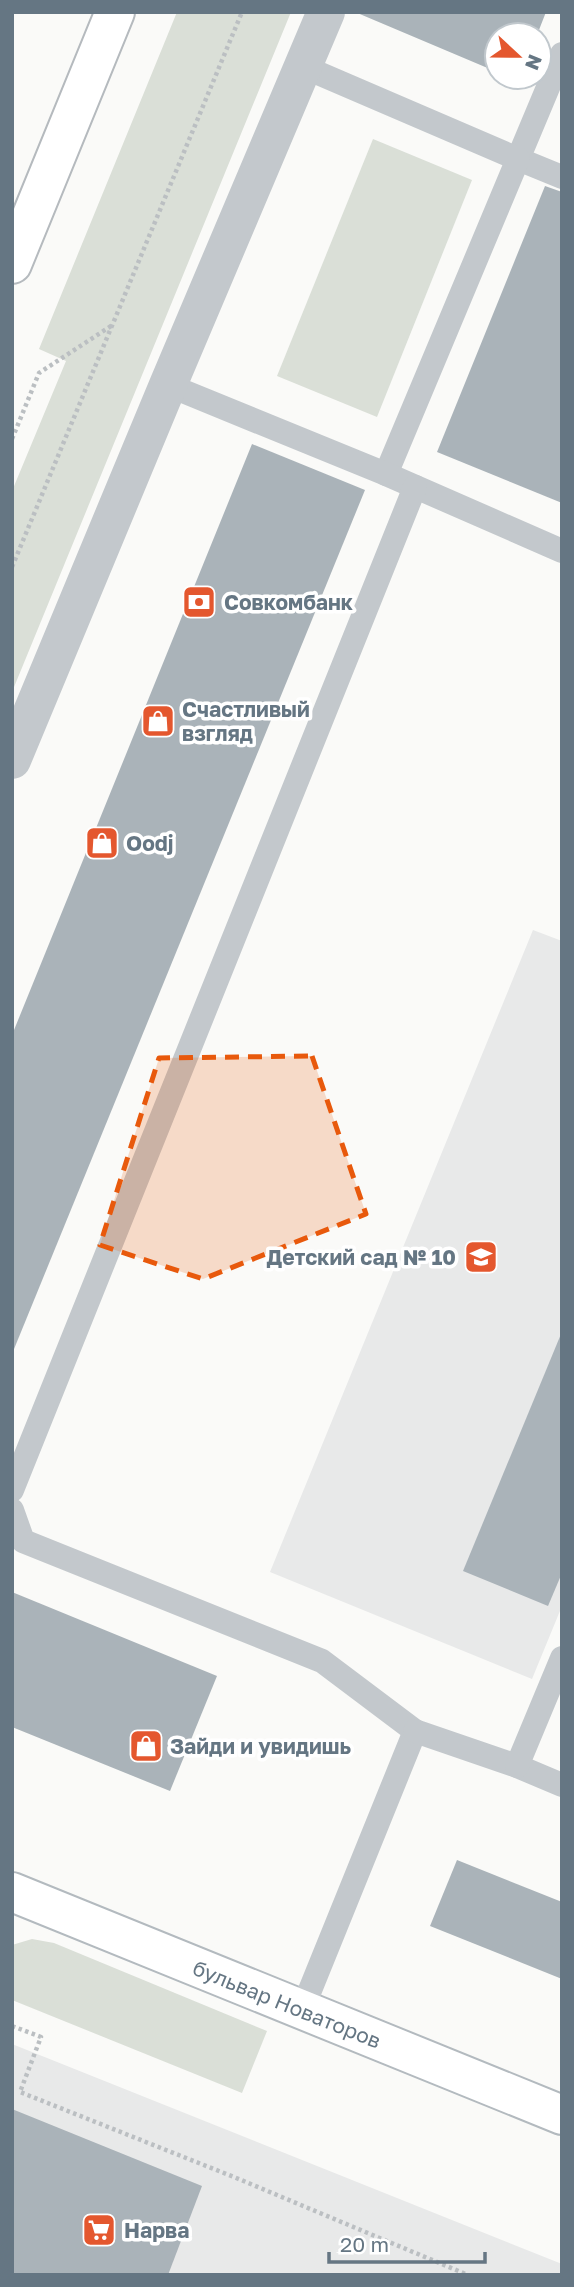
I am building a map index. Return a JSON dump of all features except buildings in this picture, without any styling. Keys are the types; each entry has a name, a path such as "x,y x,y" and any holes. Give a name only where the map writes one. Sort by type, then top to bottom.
{"street":[{"path":"12,264 115,12"},
{"path":"12,760 326,12"},
{"name":"бульвар Новаторов","path":"12,1892 562,2115"}],"lane":[{"path":"386,474 562,54"},
{"path":"304,67 562,177"},
{"path":"168,385 386,474 562,551"},
{"path":"12,1490 415,487"},
{"path":"12,1510 23,1541 322,1661 415,1731 517,1766 562,1785"},
{"path":"517,1766 562,1658"},
{"path":"302,2010 415,1731"}],"path":[{"path":"12,567 242,12"},
{"path":"12,439 39,373 112,326"},
{"path":"12,2026 41,2037 20,2092 234,2177 468,2275"}],"highlighted area":[{"path":"312,1056 366,1214 203,1279 100,1245 159,1058"}],"shaded area":[{"path":"177,12 291,12 12,692 12,491 66,361 39,349"},
{"path":"373,139 472,180 377,417 277,376"},
{"name":"Детский сад № 10","path":"533,930 562,941 562,1606 532,1679 270,1572"},
{"path":"32,1939 54,1943 267,2031 242,2093 12,2000 12,1945"},
{"path":"12,2044 562,2264 562,2275 12,2275"}],"place":[{"name":"Совкомбанк","path":"199,602"},
{"name":"Счастливый взгляд","path":"158,721"},
{"name":"Oodj","path":"102,843"},
{"name":"Детский сад № 10","path":"481,1257"},
{"name":"Зайди и увидишь","path":"146,1746"},
{"name":"Нарва","path":"99,2230"}]}
